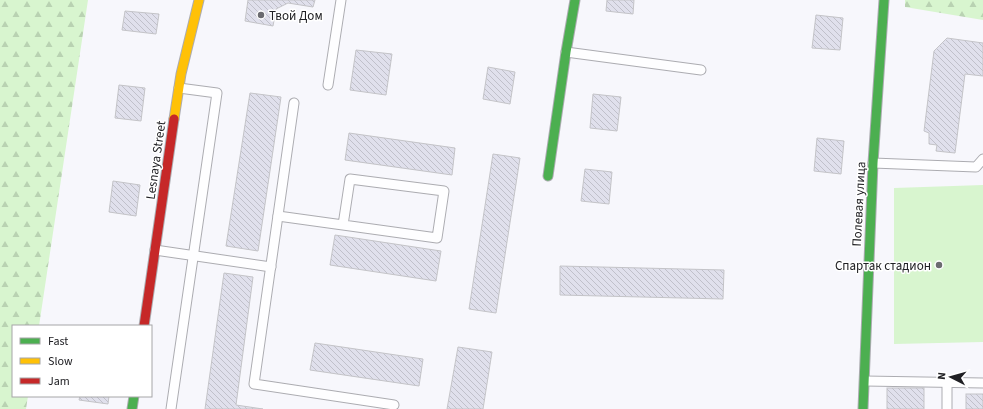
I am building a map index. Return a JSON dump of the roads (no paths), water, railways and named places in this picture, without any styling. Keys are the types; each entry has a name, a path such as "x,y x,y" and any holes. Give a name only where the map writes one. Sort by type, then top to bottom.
{"street":[{"name":"Lesnaya Street","path":"144,325 181,74 199,0"},
{"path":"548,176 575,0"},
{"name":"Полевая улица","path":"863,409 873,163 884,0"},
{"path":"132,409 134,397"}],"lane":[{"path":"328,85 341,0"},
{"path":"566,52 701,70"},
{"path":"171,409 217,92 179,88"},
{"path":"294,103 254,384 394,405"},
{"path":"873,163 976,167 983,159"},
{"path":"278,216 343,226 437,238 444,191 350,179 343,226"},
{"path":"155,250 271,267"},
{"path":"863,381 947,384 983,383"},
{"path":"947,384 947,409"}],"place":[{"name":"Твой Дом","path":"261,15"},
{"name":"Спартак стадион","path":"939,265"}]}
